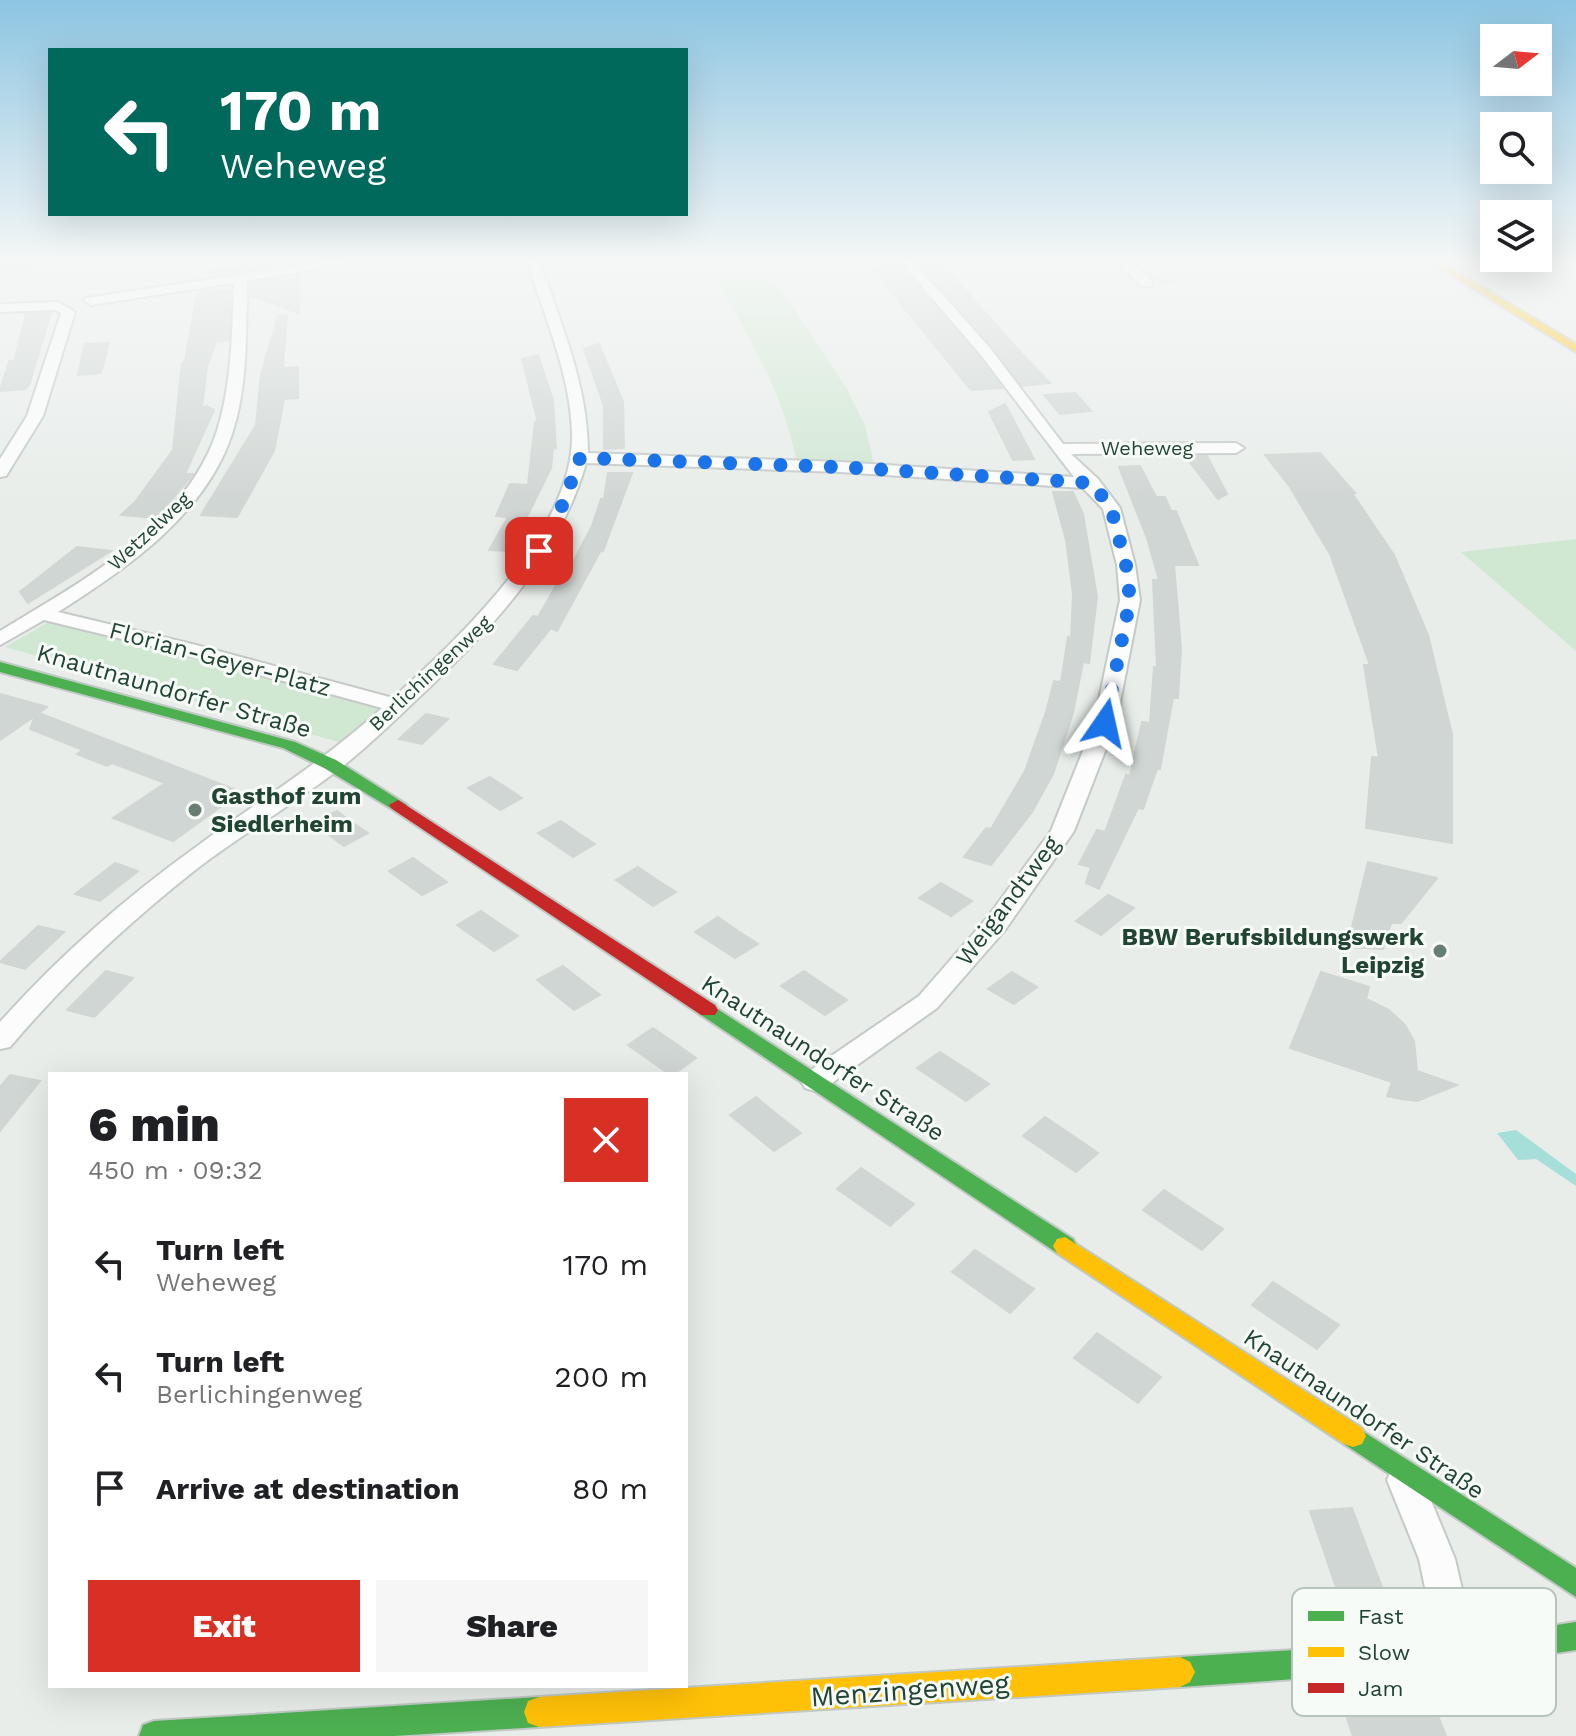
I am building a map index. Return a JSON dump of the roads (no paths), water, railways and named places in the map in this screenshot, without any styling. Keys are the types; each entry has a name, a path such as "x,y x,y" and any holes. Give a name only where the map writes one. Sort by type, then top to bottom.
{"main road":[{"name":"Knautnaundorfer Straße","path":"0,667 289,745 330,764 406,810 1576,1584"},
{"name":"Menzingenweg","path":"1556,1639 1576,1636"},
{"name":"Menzingenweg","path":"154,1736 1292,1665"}],"street":[{"path":"0,472 35,416 59,341"},
{"name":"Wetzelweg","path":"0,639 42,614 137,546 179,507 204,477 223,437 231,400 236,341"},
{"name":"Berlichingenweg","path":"0,1040 20,1016 107,934 186,866 330,764 397,706 497,611 539,551 563,504 580,458 580,424 558,341"},
{"name":"Weigandtweg","path":"815,1081 928,1002 996,924 1062,831 1105,723 1130,600 1126,565 1111,508 1092,483 1058,449 976,341"},
{"name":"Weheweg","path":"1058,449 1236,448"},
{"name":"Weheweg","path":"580,458 840,467 1092,483"},
{"name":"Florian-Geyer-Platz","path":"42,614 189,649 397,706"},
{"path":"1400,1466 1437,1559 1443,1588"},
{"path":"362,1724 370,1688"}],"water":[{"path":"1516,1130 1576,1174 1576,1186 1536,1159 1518,1160 1497,1133"}],"place":[{"name":"Gasthof zum Siedlerheim","path":"195,810"},
{"name":"BBW Berufsbildungswerk Leipzig","path":"1440,951"}]}
